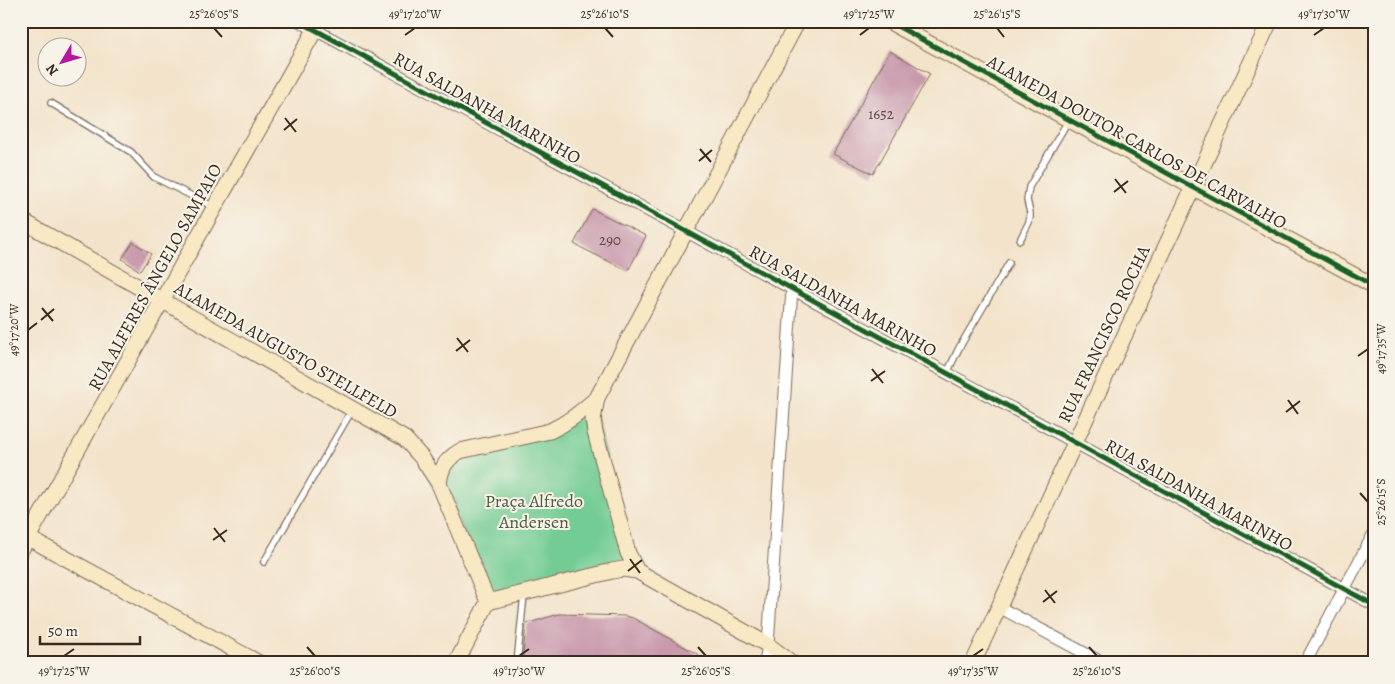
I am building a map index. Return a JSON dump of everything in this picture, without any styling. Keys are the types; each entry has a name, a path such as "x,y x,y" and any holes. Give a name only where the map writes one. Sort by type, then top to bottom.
{"main road":[{"path":"637,571 628,553 595,432 594,420 597,398 798,21"},
{"name":"ALAMEDA DOUTOR CARLOS DE CARVALHO","path":"888,21 1374,286"},
{"name":"RUA FRANCISCO ROCHA","path":"973,663 1270,21"},
{"name":"RUA ALFERES ÂNGELO SAMPAIO","path":"24,541 163,301 318,26"},
{"name":"ALAMEDA AUGUSTO STELLFELD","path":"21,220 405,439 422,458 439,484"},
{"path":"488,602 439,484 441,471 446,462 460,451 550,430 571,420 597,398"},
{"path":"24,541 259,663"},
{"path":"456,663 488,602 612,571 623,570 637,571 768,645 792,663"}],"street":[{"name":"RUA SALDANHA MARINHO","path":"299,21 318,26 686,232 1374,606"},
{"path":"765,663 768,645 792,290"},
{"path":"1306,663 1374,533"},
{"path":"999,607 1103,663"}],"lane":[{"path":"50,103 131,152 154,177 216,208"},
{"path":"1020,240 1030,217 1027,200 1029,187 1069,120"},
{"path":"947,374 959,348 1009,263"},
{"path":"264,562 353,409"},
{"path":"517,663 524,593"}],"green space":[{"name":"Praça Alfredo Andersen","path":"595,409 631,561 488,602 441,471 446,462 550,430"}],"building":[{"path":"890,51 930,74 873,174 833,154"},
{"path":"592,209 646,236 628,271 574,244"},
{"path":"133,242 151,254 140,271 122,259"},
{"path":"559,614 625,616 633,618 713,663 522,663 526,624"}],"cycle path":[{"path":"299,21 1374,605"},
{"path":"888,21 1374,286"}]}
